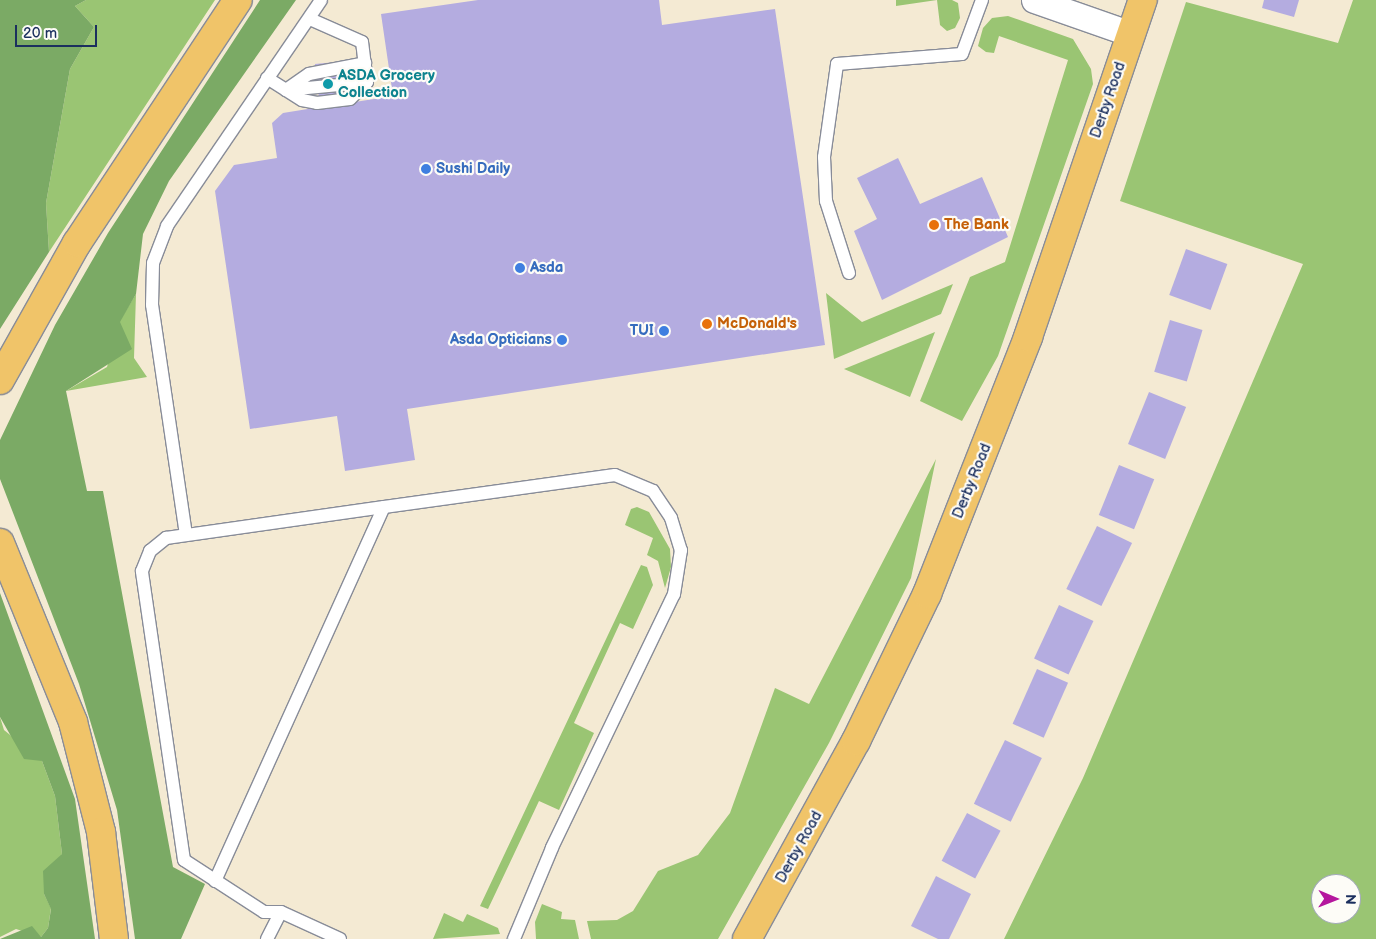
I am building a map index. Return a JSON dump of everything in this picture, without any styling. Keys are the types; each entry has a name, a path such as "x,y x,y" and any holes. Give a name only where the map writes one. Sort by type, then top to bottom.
{"main road":[{"path":"0,380 78,243 238,0"},
{"name":"Derby Road","path":"746,939 856,740 927,594 1028,338 1143,0"},
{"path":"0,543 73,722 100,832 114,939"}],"street":[{"path":"1034,0 1131,34"}],"lane":[{"path":"186,536 152,305 152,270 167,226 267,78 310,19 321,0"},
{"path":"849,273 826,201 824,157 837,64 962,54 982,0"},
{"path":"267,78 286,90 317,103 350,99 367,82 362,42 310,19"},
{"path":"286,90 309,74 365,63"},
{"path":"340,939 281,912 264,912 184,860 143,590 142,572 150,551 166,538 615,475 653,491 671,518 681,550 674,594 552,848 514,939"},
{"path":"215,881 384,507"},
{"path":"267,939 281,912"}],"green space":[{"path":"0,0 86,0 75,6 94,27 70,69 46,203 49,252 0,329"},
{"path":"86,0 215,0 49,252 46,203 70,69 94,27 75,6"},
{"path":"260,0 296,0 169,181 143,234 136,294 120,322 132,349 66,391 87,491 103,491 173,867 205,884 181,939 135,939 117,810 79,684 0,479 0,440 55,325 108,233"},
{"path":"896,0 937,0 896,6"},
{"path":"937,0 952,0 958,3 960,18 955,28 947,31 940,25"},
{"path":"1353,0 1376,0 1376,939 1004,939 1083,778 1303,264 1120,201 1186,2 1338,43"},
{"path":"1008,16 1073,39 1091,69 1093,84 998,356 962,421 920,401 970,277 1005,262 1068,60 999,36 994,53 986,52 978,46 983,28 992,18"},
{"path":"953,284 941,314 834,359 826,293 862,322"},
{"path":"136,294 134,358 147,377 66,391 107,367 119,322"},
{"path":"935,332 910,397 844,369"},
{"path":"936,459 911,578 829,743 718,939 591,939 587,921 617,920 633,911 658,871 698,855 730,813 775,688 809,704"},
{"path":"637,507 649,512 670,549 671,567 665,588 658,561 647,555 653,538 625,525 631,509"},
{"path":"641,565 647,567 653,585 633,629 620,623 574,723 594,733 559,810 539,801 488,909 480,906"},
{"path":"0,593 75,799 95,939 0,939 32,926 41,937 48,928 51,909 44,894 43,871 62,854 55,796 42,761 24,759 0,717"},
{"path":"0,717 4,730 42,761 55,796 62,854 44,894 51,908 48,928 41,937 16,929 0,937"},
{"path":"542,904 562,912 561,919 575,920 579,939 536,939 535,922"},
{"path":"444,913 463,922 467,914 498,928 500,934 433,939"}],"building":[{"name":"Asda","path":"478,0 659,0 662,25 775,9 825,345 407,409 415,460 345,471 337,416 250,429 215,191 234,165 277,158 272,123 283,113 320,107 315,64 336,62 342,104 393,96 381,14"},
{"path":"1264,0 1299,0 1294,17 1262,8"},
{"name":"The Bank","path":"898,158 920,204 982,177 1008,237 882,300 854,231 877,219 857,178"},
{"path":"1186,249 1227,264 1211,310 1169,295"},
{"path":"1170,320 1203,330 1187,382 1154,372"},
{"path":"1149,392 1186,407 1165,459 1128,444"},
{"path":"1119,465 1154,479 1134,529 1099,515"},
{"path":"1097,526 1132,543 1101,606 1066,589"},
{"path":"1059,605 1093,621 1069,675 1034,658"},
{"path":"1037,669 1068,683 1044,738 1013,724"},
{"path":"1005,740 1042,758 1011,822 974,804"},
{"path":"967,813 1001,831 975,879 942,861"},
{"path":"936,876 971,894 949,939 938,939 911,926"}],"place":[{"name":"ASDA Grocery Collection","path":"328,84"},
{"name":"Sushi Daily","path":"426,169"},
{"name":"The Bank","path":"934,225"},
{"name":"Asda","path":"520,268"},
{"name":"McDonald's","path":"707,324"},
{"name":"TUI","path":"664,331"},
{"name":"Asda Opticians","path":"562,340"}]}
